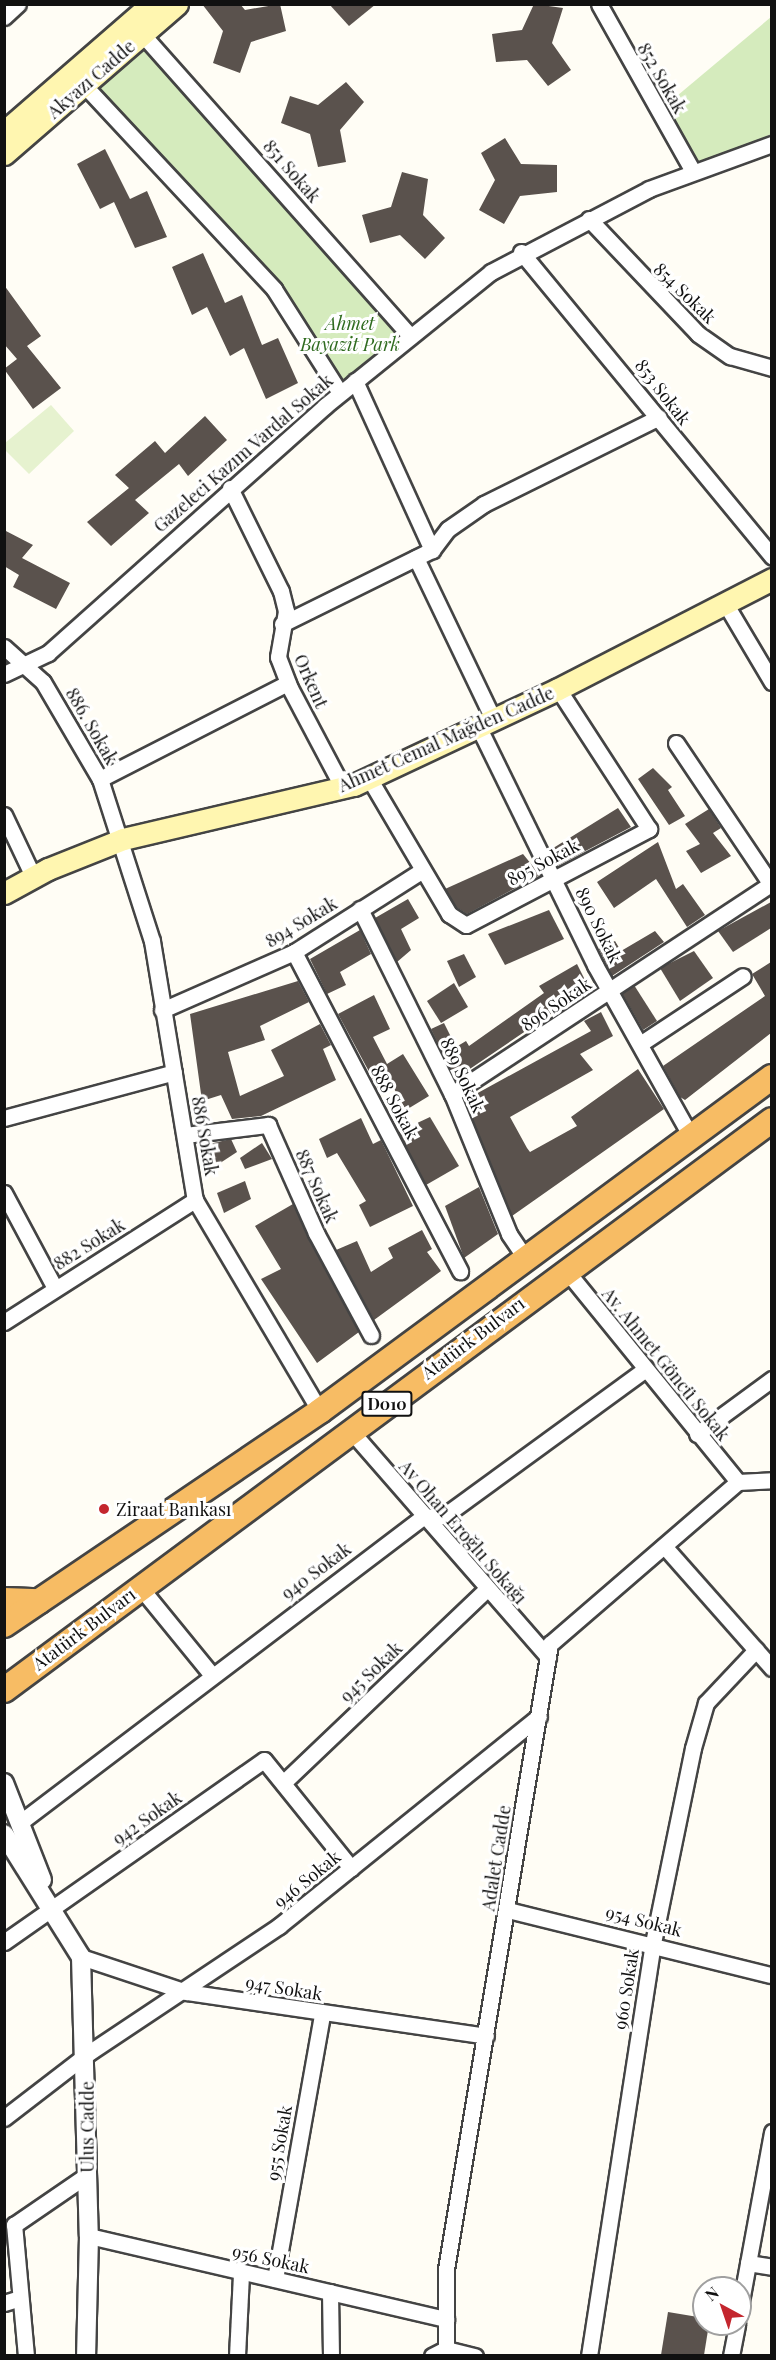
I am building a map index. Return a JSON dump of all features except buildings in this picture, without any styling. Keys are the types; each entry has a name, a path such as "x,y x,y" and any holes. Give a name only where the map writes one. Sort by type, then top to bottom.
{"highway":[{"name":"Atatürk Bulvarı","path":"4,1625 320,1411 771,1077"},
{"name":"Atatürk Bulvarı","path":"4,1690 565,1269 771,1120"},
{"path":"4,1600 39,1601"}],"main road":[{"name":"Akyazı Cadde","path":"4,132 151,4"},
{"name":"Akyazı Cadde","path":"4,154 177,4"},
{"name":"Ahmet Cemal Mağden Cadde","path":"4,893 33,876 123,839 343,788 369,778 558,689 771,579"}],"street":[{"path":"4,17 18,4"},
{"name":"852 Sokak","path":"598,4 692,170"},
{"name":"851 Sokak","path":"143,35 410,336"},
{"path":"84,85 274,289 340,393"},
{"name":"Gazeleci Kazım Vardal Sokak","path":"4,674 24,667 74,630 230,488 340,393 410,336 521,252 692,170 771,144"},
{"name":"854 Sokak","path":"589,219 698,334 730,356 771,367"},
{"name":"853 Sokak","path":"521,252 659,417 771,557"},
{"path":"355,381 432,550"},
{"path":"282,624 432,550 448,529 484,504 659,417"},
{"name":"Orkent","path":"230,488 282,591 286,611 278,657 288,683 343,788"},
{"path":"416,558 485,723"},
{"path":"725,603 771,682"},
{"name":"886. Sokak","path":"4,647 24,667 44,682 100,779 123,839"},
{"path":"100,779 288,683"},
{"name":"895 Sokak","path":"369,778 449,914 466,925 649,829 558,689"},
{"name":"890 Sokak","path":"485,723 555,878 610,991 691,1137"},
{"path":"676,743 771,885"},
{"path":"4,815 33,876"},
{"name":"886 Sokak","path":"123,839 152,941 195,1200 320,1411"},
{"name":"894 Sokak","path":"162,1010 294,952 422,871"},
{"name":"896 Sokak","path":"452,1094 771,885"},
{"name":"889 Sokak","path":"360,909 452,1094 509,1234 526,1259"},
{"name":"888 Sokak","path":"294,952 460,1272"},
{"path":"640,1044 743,976"},
{"path":"4,1118 174,1072"},
{"name":"887 Sokak","path":"185,1135 268,1125 316,1233 371,1335"},
{"path":"4,1193 55,1288"},
{"name":"882 Sokak","path":"4,1322 195,1200"},
{"name":"Av. Ahmet Göncü Sokak","path":"565,1269 643,1371 738,1482"},
{"name":"940 Sokak","path":"22,1821 211,1674 423,1517 444,1516 643,1371"},
{"path":"697,1434 771,1379"},
{"name":"Av Ohan Eroğlu Sokağı","path":"351,1431 423,1517 548,1657"},
{"path":"738,1482 771,1480"},
{"name":"Adalet Cadde","path":"441,2353 446,2319 446,2269 508,1910 550,1644 738,1482"},
{"path":"664,1546 771,1668"},
{"path":"140,1587 211,1674"},
{"name":"945 Sokak","path":"283,1783 487,1589"},
{"name":"960 Sokak","path":"589,2355 653,1943 706,1703 756,1650"},
{"name":"946 Sokak","path":"4,2118 87,2054 186,1992 351,1868 538,1716"},
{"name":"942 Sokak","path":"4,1942 264,1760 283,1783"},
{"name":"Ulus Cadde","path":"4,1783 22,1821 51,1907"},
{"path":"283,1783 351,1868"},
{"name":"Ulus Cadde","path":"4,1834 81,1957 87,2054 89,2236 86,2355"},
{"name":"954 Sokak","path":"508,1910 653,1943 771,1974"},
{"name":"947 Sokak","path":"81,1957 186,1992 322,2014 486,2036"},
{"name":"955 Sokak","path":"275,2279 322,2014"},
{"path":"746,2276 771,2132"},
{"path":"26,2355 14,2225 87,2175"},
{"name":"956 Sokak","path":"89,2236 446,2319"},
{"path":"748,2263 771,2267"},
{"path":"237,2355 241,2273"},
{"path":"330,2292 331,2355"},
{"path":"4,2303 20,2298"},
{"path":"731,2355 735,2336"},
{"path":"441,2353 475,2355"}],"green space":[{"path":"771,17 771,134 692,170 659,111"},
{"name":"Ahmet Bayazit Park","path":"137,37 405,340 340,393 302,326 86,83"},
{"path":"51,405 74,431 29,474 5,450 5,443"}],"place":[{"name":"Ziraat Bankası","path":"104,1509"}]}
